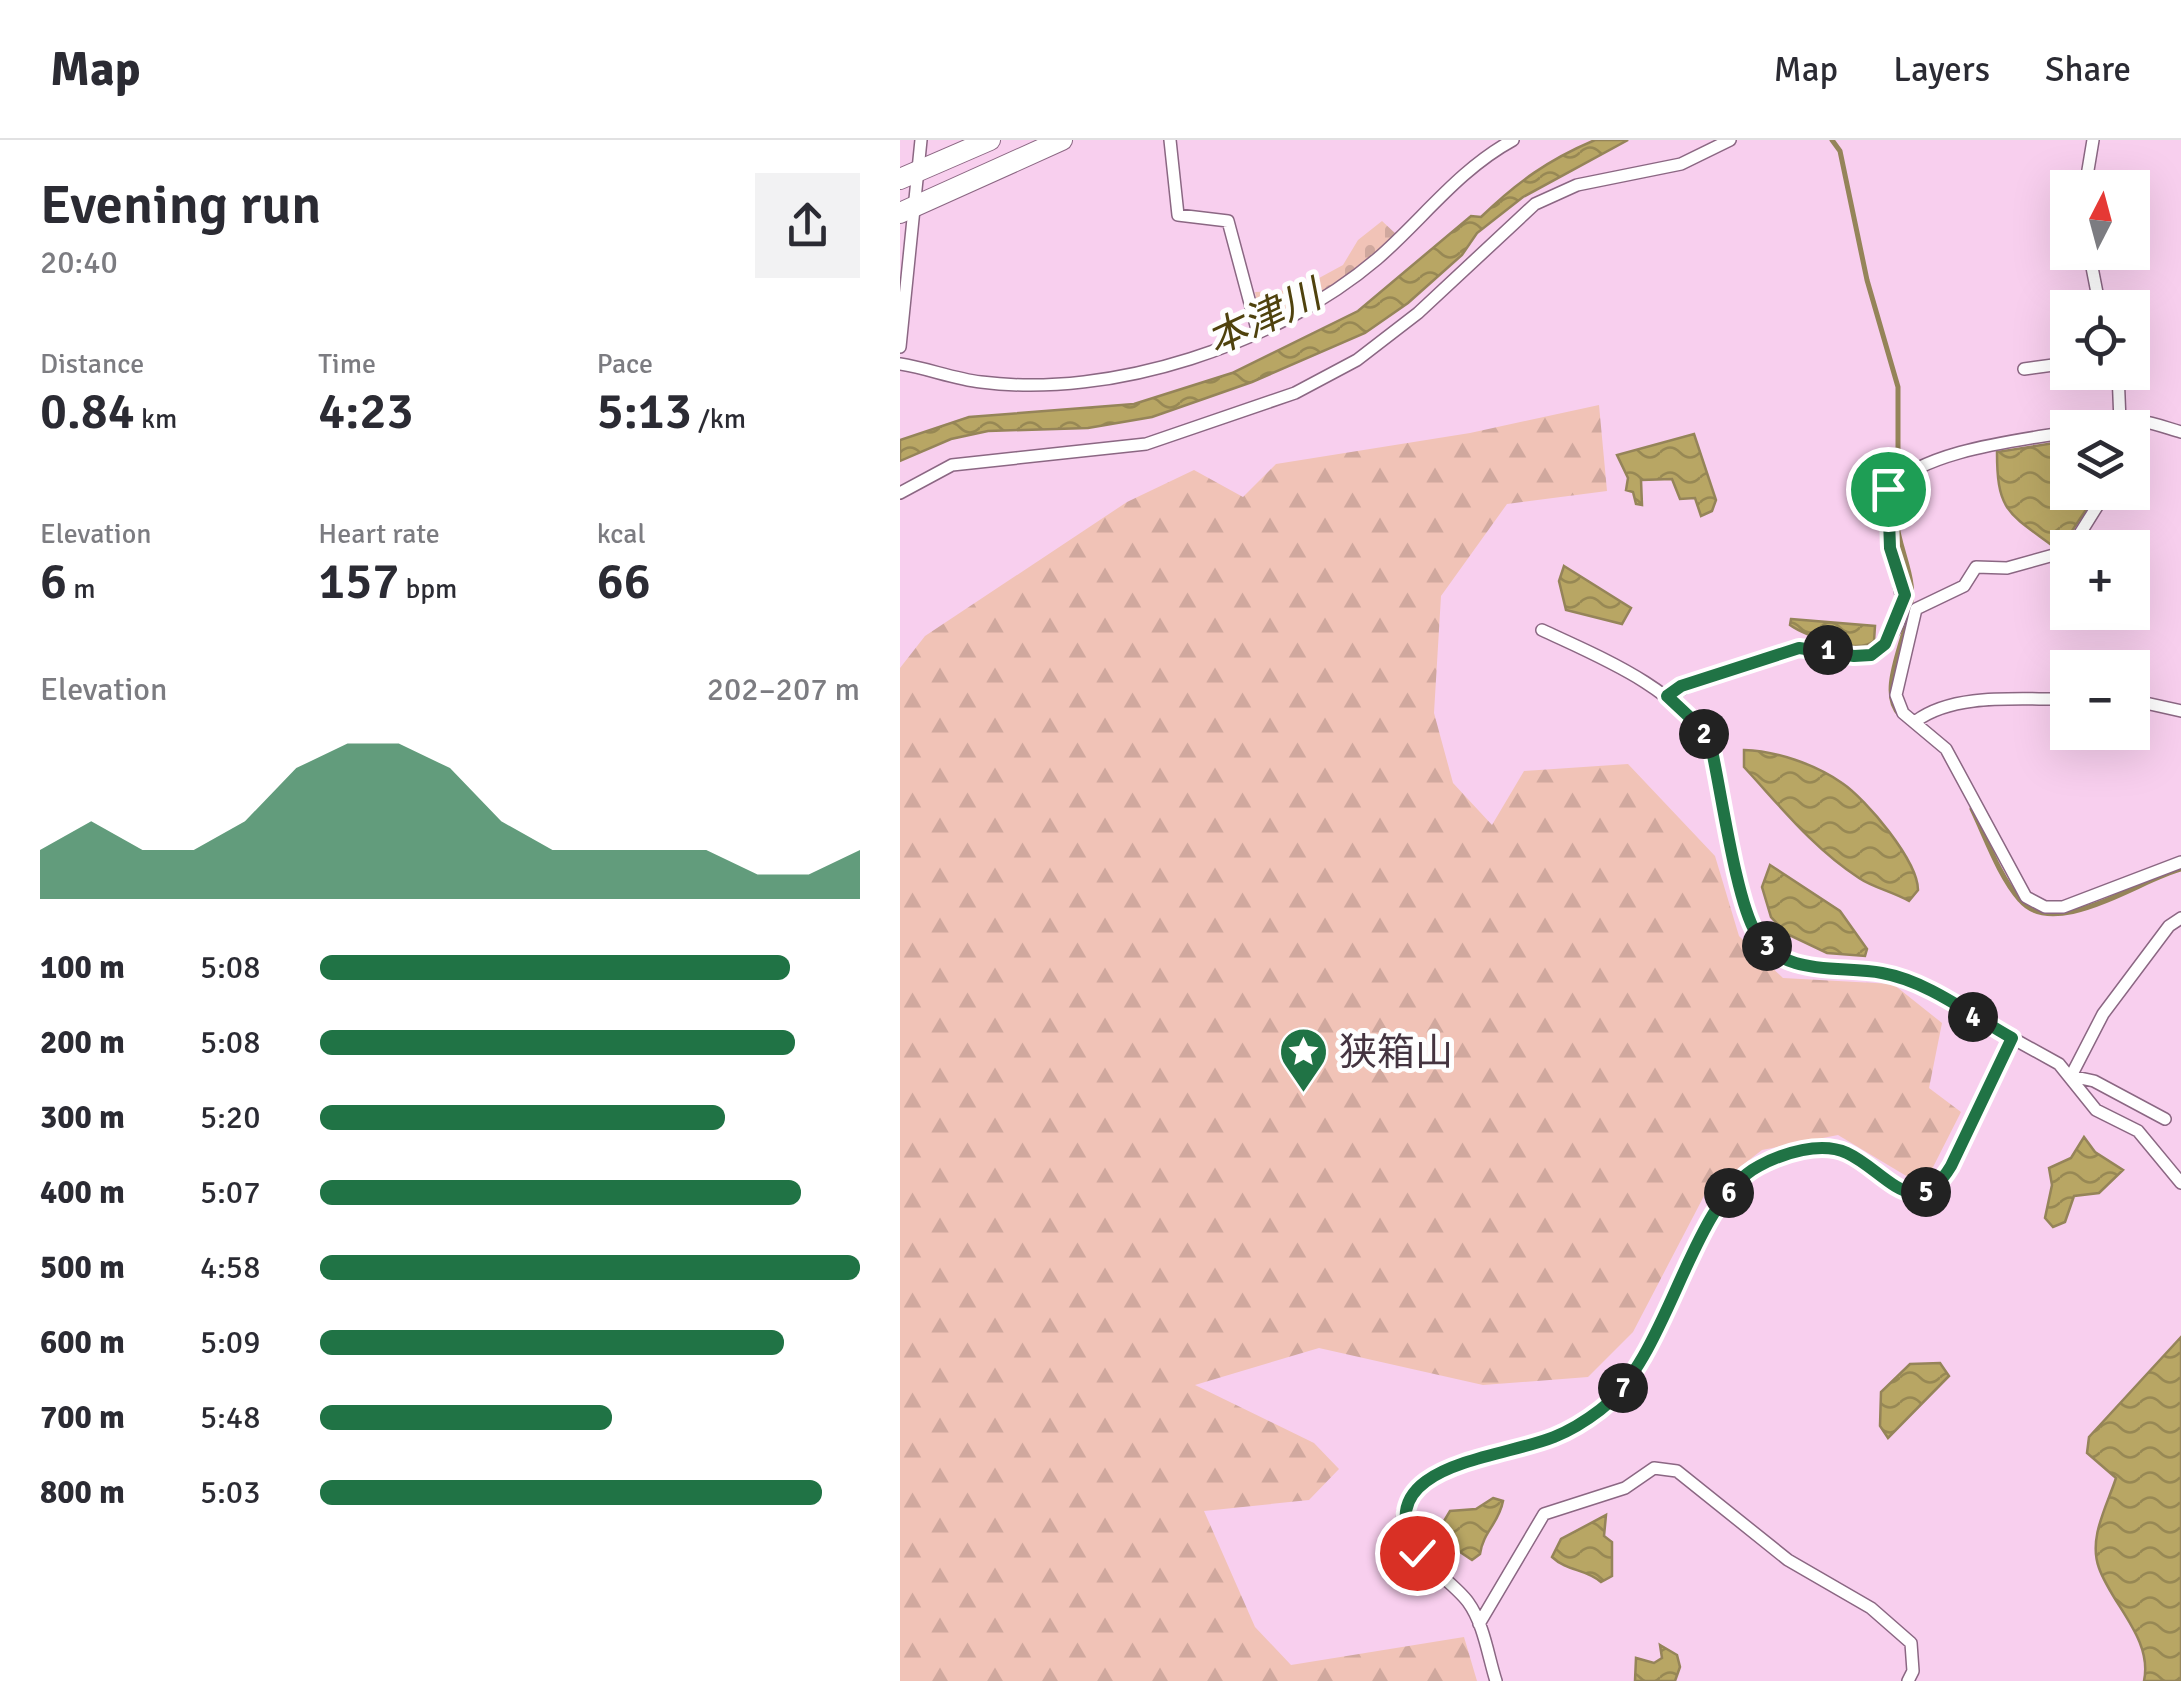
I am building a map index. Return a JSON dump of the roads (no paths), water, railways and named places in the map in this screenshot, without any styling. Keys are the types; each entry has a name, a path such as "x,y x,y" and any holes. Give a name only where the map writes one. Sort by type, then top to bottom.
{"highway":[{"path":"909,175 990,140"},
{"path":"908,210 1062,140"}],"street":[{"path":"900,348 909,175 921,140"},
{"path":"1170,140 1178,215 1228,222 1258,333"},
{"path":"900,364 978,382 1074,384 1138,374 1258,333 1324,300 1379,257 1449,185 1513,140"},
{"path":"900,493 952,465 1146,444 1295,392 1357,360 1418,313 1536,204 1578,185 1680,164 1730,140"},
{"path":"2088,170 2092,140"},
{"path":"2024,370 2050,365"},
{"path":"2150,423 2181,432"},
{"path":"1667,696 1691,682 1799,648 1871,655 1885,644 1905,595 1890,548 1888,489 1898,478 1984,446 2050,435"},
{"path":"2050,555 2007,568 1976,567 1964,586 1916,609 1896,695 1902,713 1946,748 2026,897 2044,907 2063,907 2181,862"},
{"path":"1542,630 1667,696 1698,725 1711,746 1745,902 1756,933 1775,954 1797,964 1881,972 1913,981 2036,1049 2071,1076 2096,1110 2138,1132 2181,1183"},
{"path":"1916,721 1926,714 1968,703 2050,700"},
{"path":"2150,704 2181,711"},
{"path":"2071,1076 2103,1014 2170,926 2181,918"},
{"path":"1496,1681 1470,1604 1417,1553 1404,1531 1402,1513 1410,1498 1434,1476 1459,1465 1556,1437 1598,1411 1626,1386 1646,1355 1711,1223 1730,1192 1756,1167 1820,1148 1846,1152 1902,1192 1926,1192 1941,1182 2012,1038"},
{"path":"2071,1076 2094,1081 2164,1119"},
{"path":"1479,1624 1544,1514 1625,1488 1654,1468 1677,1472 1788,1560 1871,1608 1911,1644 1913,1671 1908,1681"}],"water":[{"path":"1595,140 1628,140 1523,197 1477,233 1462,255 1408,303 1365,333 1252,382 1152,417 1088,428 988,431 951,439 900,461 900,440 969,417 1134,404 1232,373 1358,311 1471,216 1481,217 1534,173"},
{"path":"1694,434 1716,500 1712,511 1701,516 1695,498 1680,499 1672,479 1641,480 1642,505 1636,504 1633,492 1626,490 1628,478 1617,455"},
{"path":"2050,444 2050,510 2086,510 2073,530 2050,530 2050,544 2008,509 1999,487 1997,452"},
{"path":"1564,566 1631,608 1622,624 1566,610 1559,581"},
{"path":"1791,619 1875,626 1874,641 1856,646 1819,639 1790,625"},
{"path":"1744,750 1808,764 1852,791 1877,816 1909,863 1918,890 1909,901 1859,878 1812,840 1744,767"},
{"path":"1770,865 1840,911 1867,949 1865,956 1827,953 1787,934 1771,917 1762,887"},
{"path":"2084,1137 2095,1152 2123,1170 2099,1193 2074,1196 2065,1222 2053,1227 2045,1218 2052,1185 2049,1168 2071,1158"},
{"path":"2181,1337 2181,1681 2144,1681 2143,1651 2105,1582 2096,1557 2100,1522 2116,1478 2087,1453 2089,1437"},
{"path":"1940,1363 1949,1376 1888,1438 1880,1426 1881,1392 1910,1364"},
{"path":"1493,1498 1503,1501 1501,1509 1480,1554 1472,1560 1451,1546 1441,1526 1450,1511 1476,1509"},
{"path":"1606,1515 1604,1536 1612,1542 1612,1576 1601,1582 1552,1557 1561,1539"},
{"path":"1660,1645 1677,1655 1680,1667 1675,1681 1635,1681 1636,1658 1654,1663 1662,1658"}],"waterway":[{"path":"1832,140 1840,151 1867,280 1898,387 1898,469"},
{"path":"1896,519 1912,592 1907,616"},
{"path":"1900,715 1894,707 1891,686 1905,628"},
{"path":"1972,809 2006,880 2020,900 2035,911 2075,911 2181,869"}],"place":[{"name":"狭箱山","path":"1304,1094"}],"water label":[{"name":"本津川","path":"1264,318"}]}
